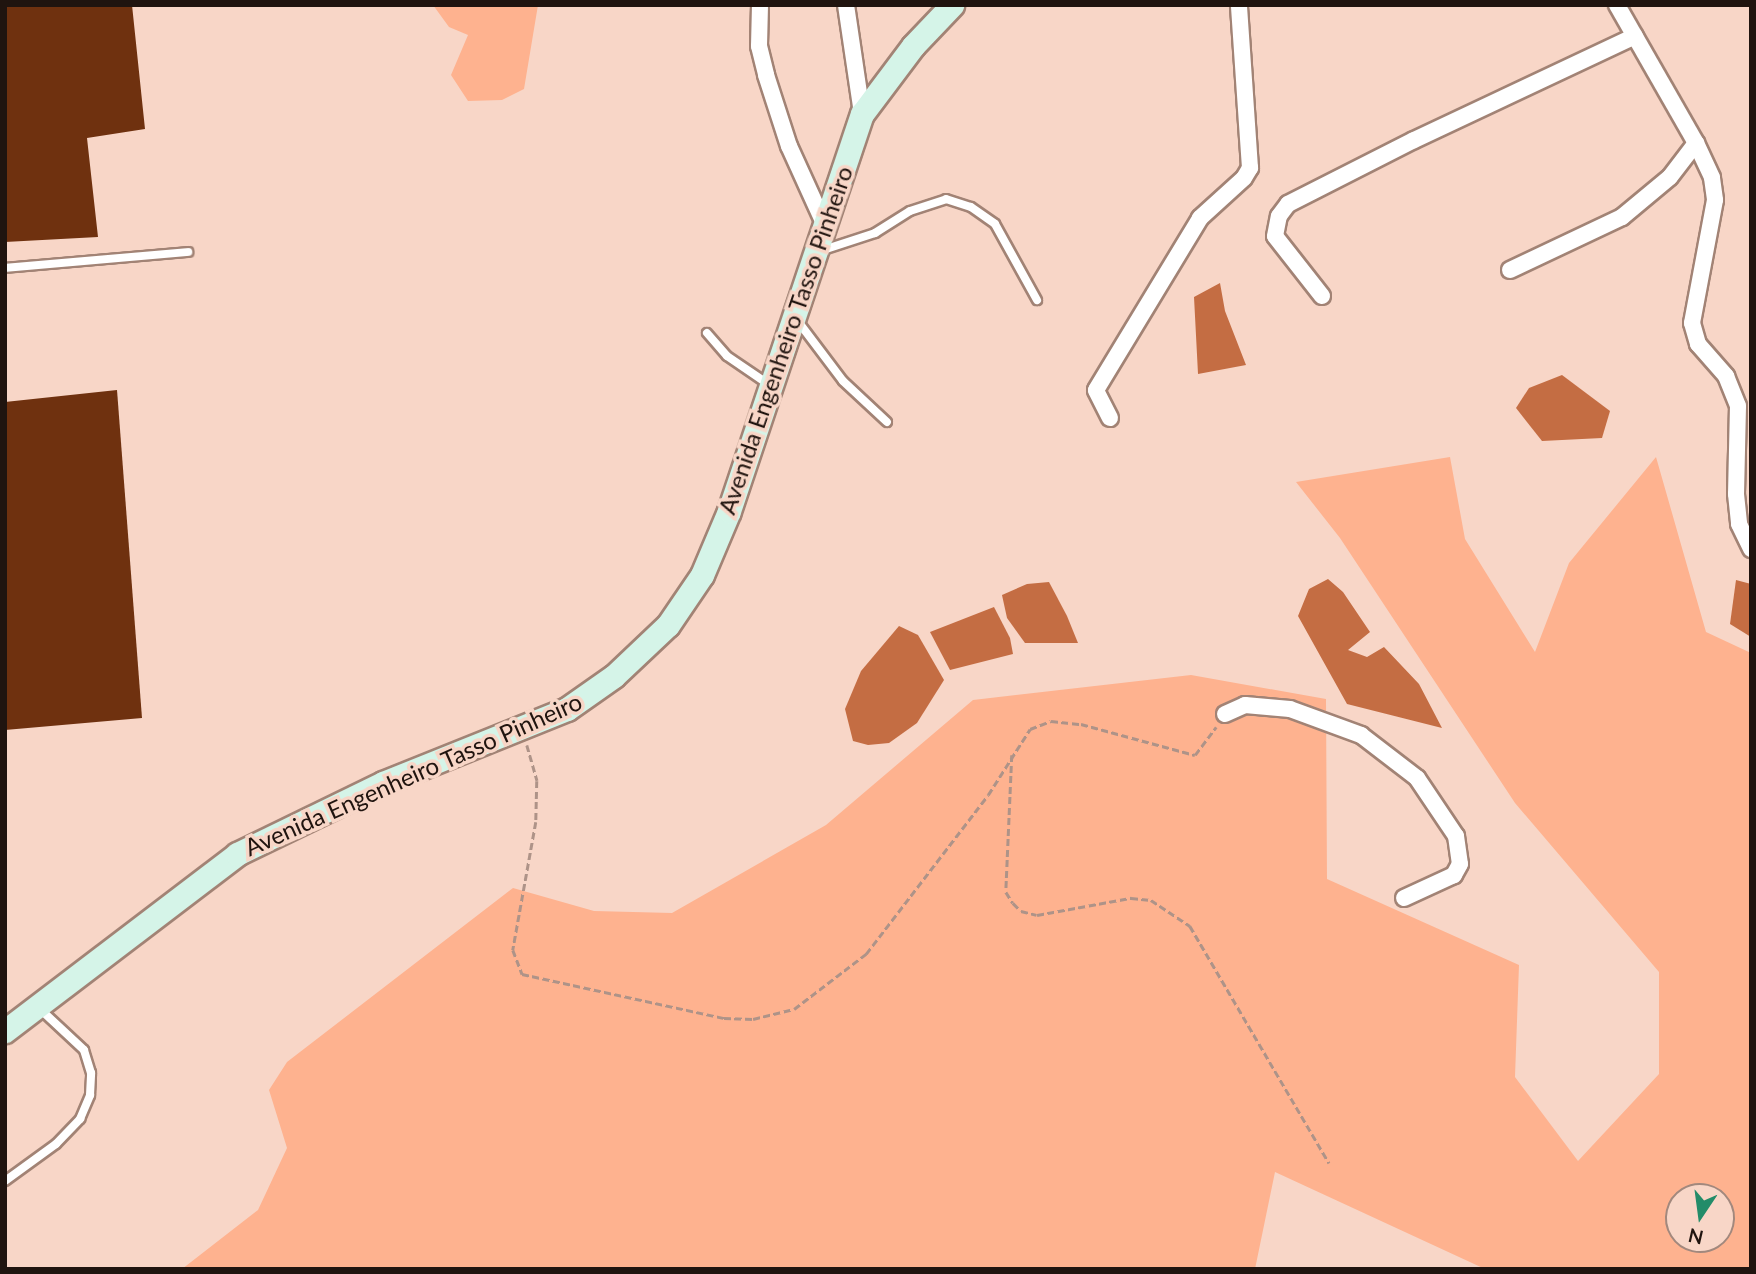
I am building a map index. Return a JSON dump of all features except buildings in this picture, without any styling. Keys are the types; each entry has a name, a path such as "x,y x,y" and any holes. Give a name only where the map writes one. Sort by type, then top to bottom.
{"main road":[{"name":"Avenida Engenheiro Tasso Pinheiro","path":"5,1031 237,854 383,783 567,709 614,676 682,606 702,575 729,511 774,388 797,320 823,221 862,114 905,55 952,5"}],"street":[{"path":"760,5 760,46 766,75 789,146 823,221"},
{"path":"846,5 862,114"},
{"path":"1110,418 1096,390 1200,218 1250,168 1239,5"},
{"path":"1617,5 1696,143 1712,178 1715,200 1692,323 1698,344 1726,376 1738,406 1736,494 1739,524 1751,549"},
{"path":"1322,296 1275,236 1279,216 1288,204 1413,139 1635,36"},
{"path":"1510,270 1622,217 1670,177 1696,143"},
{"path":"1225,714 1245,705 1290,709 1361,735 1417,778 1456,836 1462,850 1460,864 1454,875 1404,898"}],"lane":[{"path":"815,252 856,240 911,211 946,199 971,207 995,225 1037,300"},
{"path":"5,268 188,252"},
{"path":"797,320 843,381 887,422"},
{"path":"707,333 727,356 774,388"},
{"path":"5,1181 56,1144 80,1119 90,1096 91,1073 84,1050 39,1007"}],"path":[{"path":"522,729 537,781 536,822 513,950 516,965 522,974 734,1018 753,1019 794,1009 866,954 988,795 1030,729 1051,720 1082,724 1195,755 1225,714"},
{"path":"1013,752 1006,892 1013,903 1021,911 1037,915 1131,898 1151,900 1190,926 1329,1163"}],"shaded area":[{"path":"433,5 538,5 524,89 502,100 468,101 451,75 468,35 449,27"},
{"path":"1220,283 1225,311 1246,365 1198,374 1194,297"},
{"path":"1562,375 1610,411 1602,438 1542,441 1516,408 1529,388"},
{"path":"1450,457 1465,539 1535,652 1569,563 1656,457 1706,632 1751,653 1751,1269 1485,1269 1275,1172 1255,1269 182,1269 258,1210 287,1148 269,1090 287,1062 513,888 594,911 672,913 826,825 973,700 1191,675 1326,699 1327,879 1519,965 1515,1077 1578,1161 1659,1074 1659,972 1515,803 1340,538 1296,482"},
{"path":"1328,579 1343,592 1370,632 1348,650 1367,657 1384,647 1419,684 1442,728 1347,704 1298,616 1309,589"},
{"path":"1736,580 1751,584 1751,637 1730,624"},
{"path":"1049,582 1078,643 1025,643 1007,618 1002,595 1027,584"},
{"path":"994,607 1010,638 1013,654 950,670 930,632"},
{"path":"899,626 918,635 944,680 917,723 889,743 868,745 853,741 845,709 861,671"}]}
